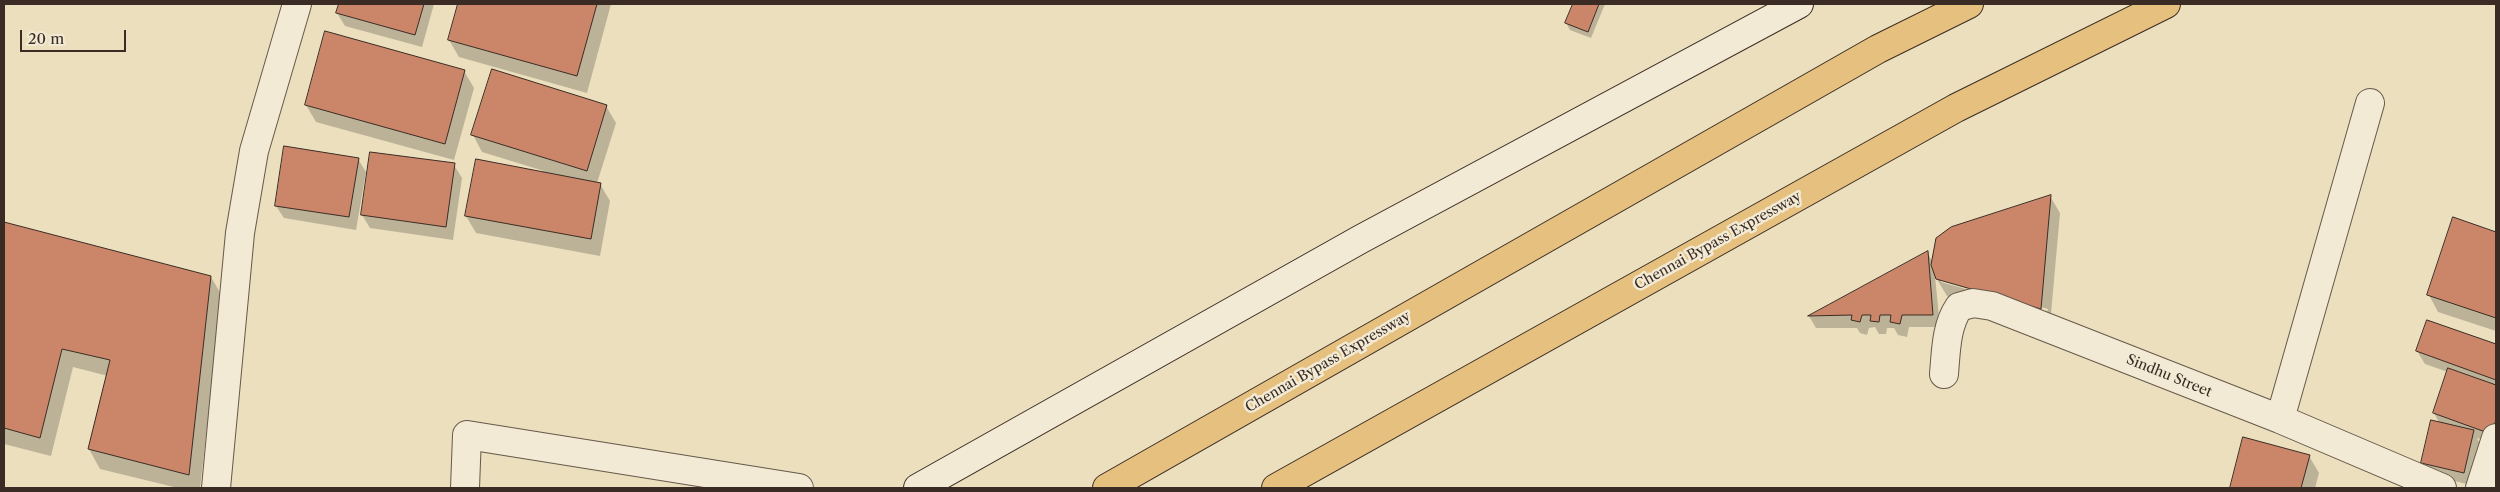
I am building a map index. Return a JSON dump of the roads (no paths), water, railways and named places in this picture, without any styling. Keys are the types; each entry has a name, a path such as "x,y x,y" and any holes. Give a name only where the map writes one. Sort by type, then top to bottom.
{"highway":[{"name":"Chennai Bypass Expressway","path":"1107,488 1878,49 1970,4"},
{"name":"Chennai Bypass Expressway","path":"1276,488 1956,108 2166,4"}],"street":[{"path":"216,488 242,224 254,151 298,4"},
{"path":"918,488 1361,239 1799,4"},
{"path":"2280,419 2370,103"},
{"name":"Sindhu Street","path":"1944,374 1947,340 1952,318 1959,306 1973,302 1992,306 2280,419 2442,488"},
{"path":"465,488 467,435 800,488"},
{"path":"2480,488 2496,438"}]}
